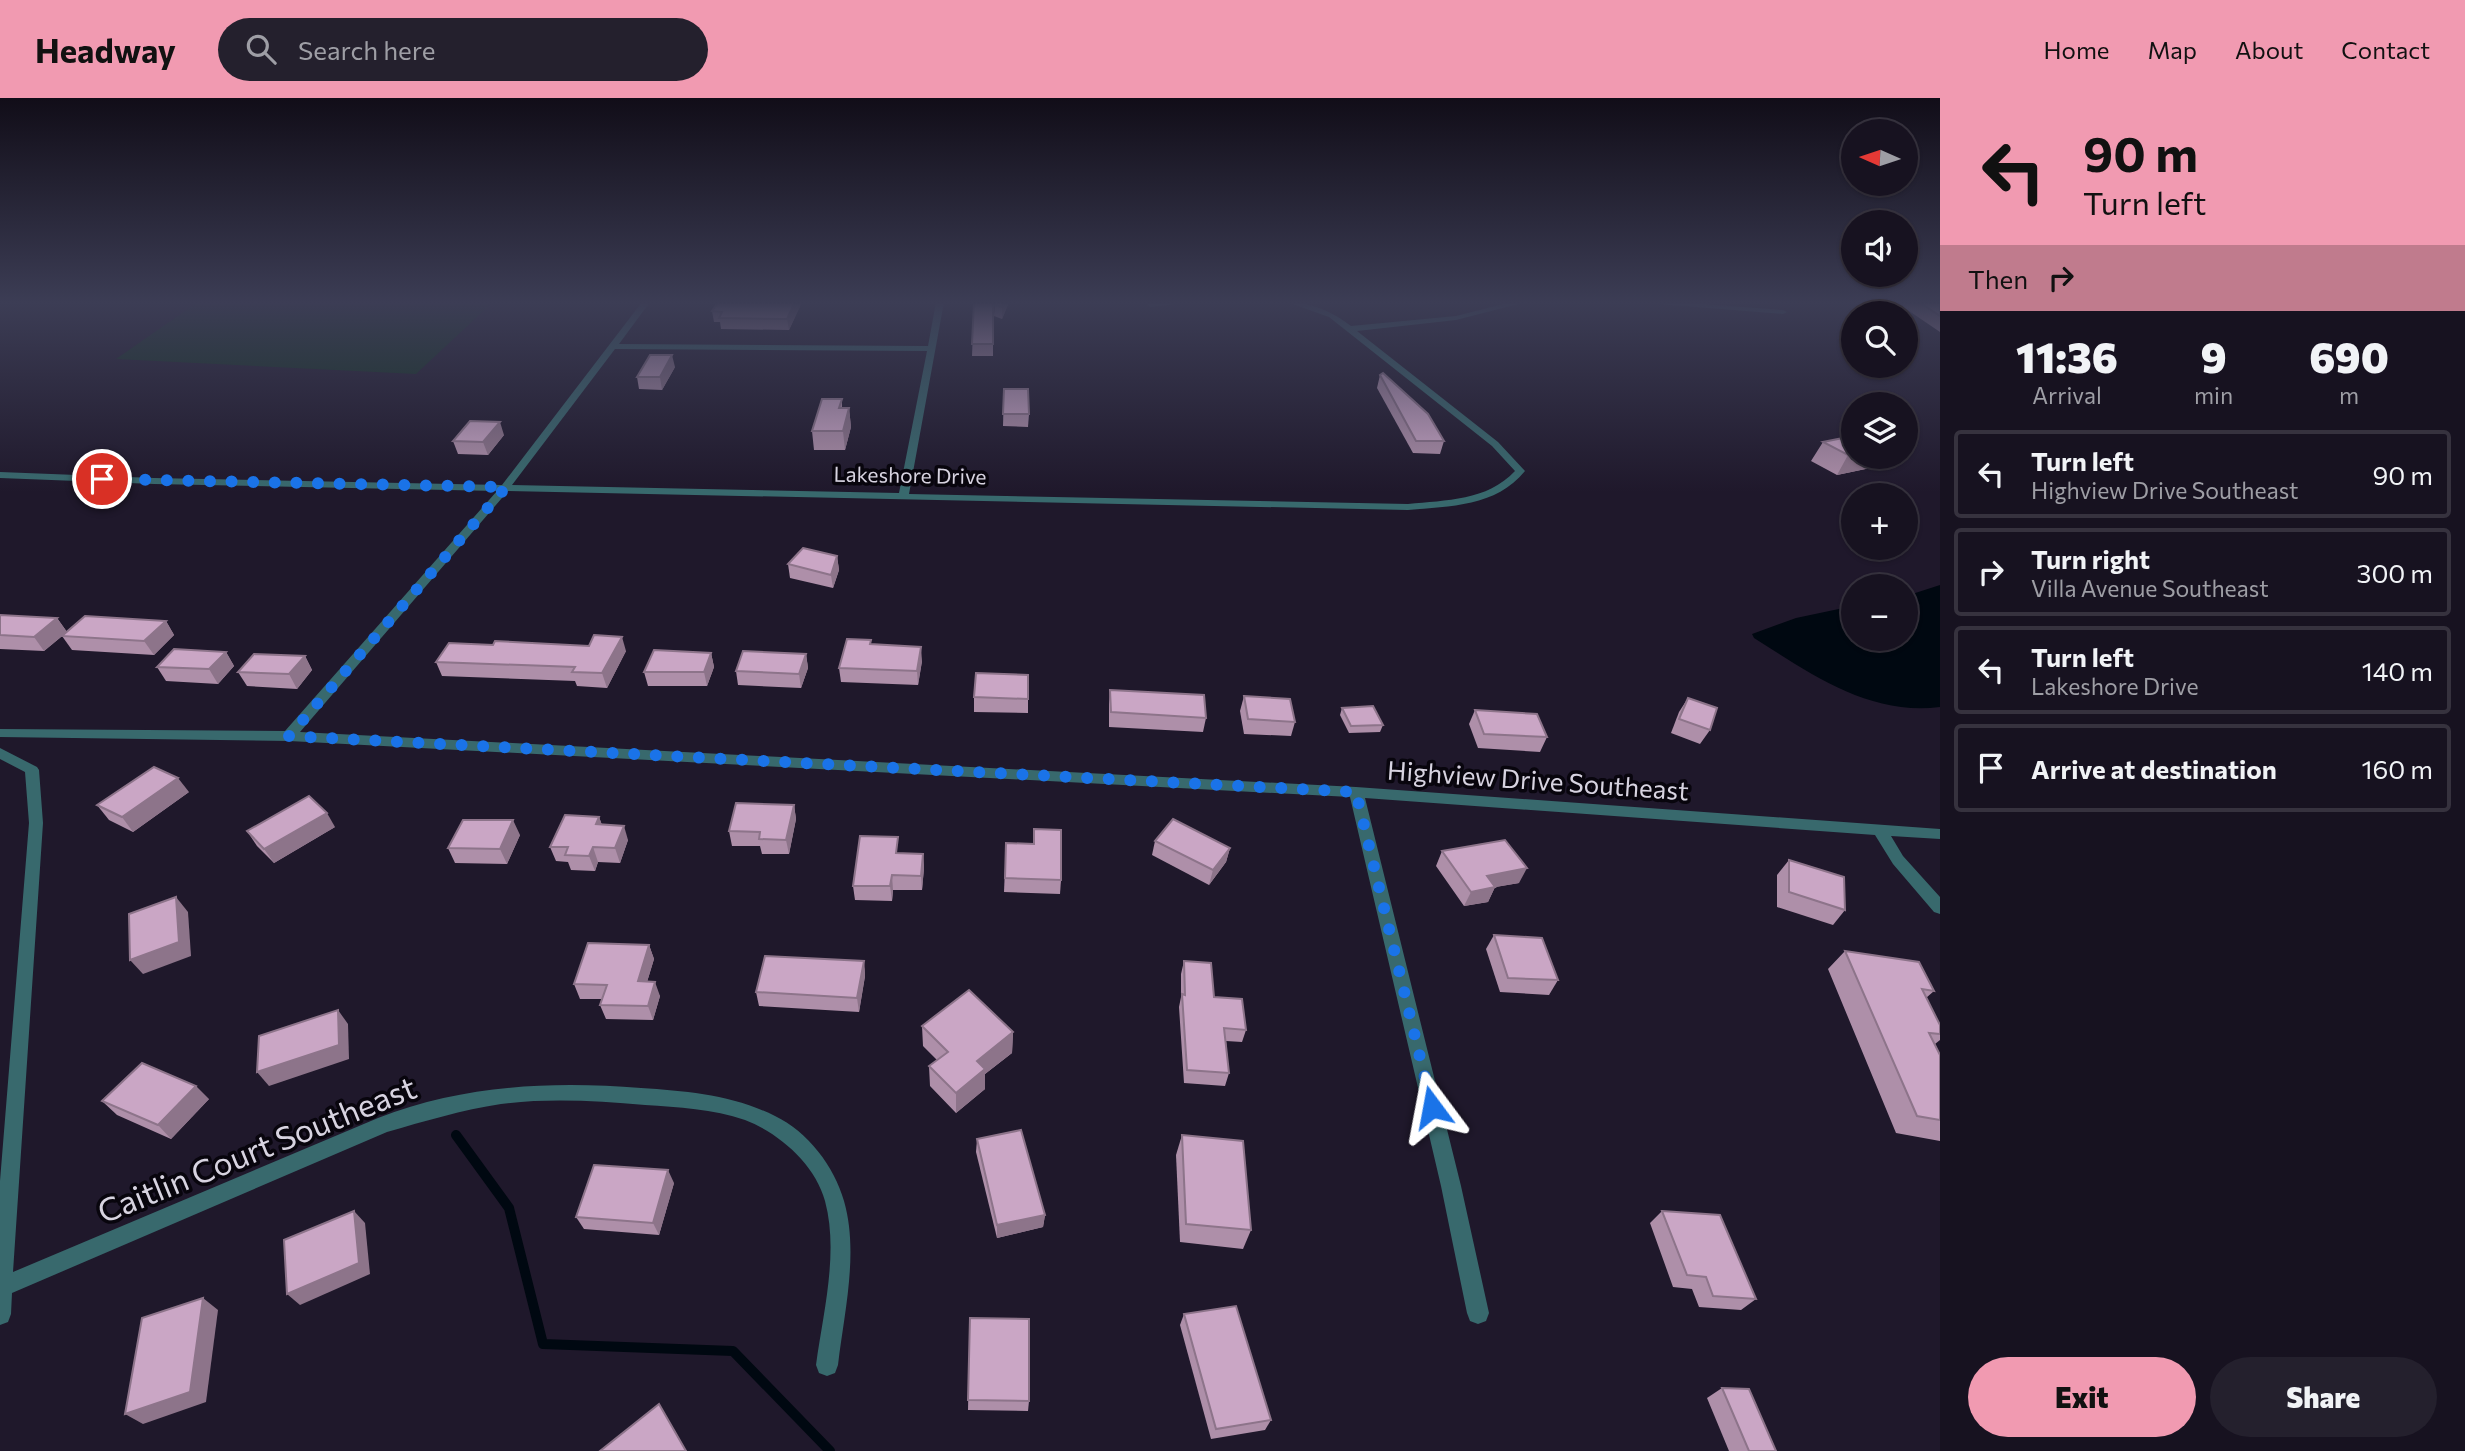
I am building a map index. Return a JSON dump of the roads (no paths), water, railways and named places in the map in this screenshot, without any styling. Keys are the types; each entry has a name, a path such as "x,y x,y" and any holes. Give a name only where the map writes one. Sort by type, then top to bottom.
{"street":[{"path":"289,736 506,487 598,365"},
{"path":"904,495 928,365"},
{"name":"Lakeshore Drive","path":"0,475 154,481 1408,507 1467,500 1496,492 1512,482 1520,471 1510,458 1394,365"},
{"name":"Highview Drive Southeast","path":"0,733 289,736 1356,792 1940,834"},
{"path":"0,753 32,770 36,823 0,1314"},
{"path":"1356,792 1451,1186 1478,1313"},
{"path":"1880,831 1898,860 1940,908"},
{"name":"Caitlin Court Southeast","path":"2,1288 385,1124 520,1094 572,1091 668,1097 730,1105 773,1122 804,1148 828,1183 839,1229 827,1365"}],"waterway":[{"path":"456,1135 509,1208 543,1344 733,1351 830,1451"}]}
